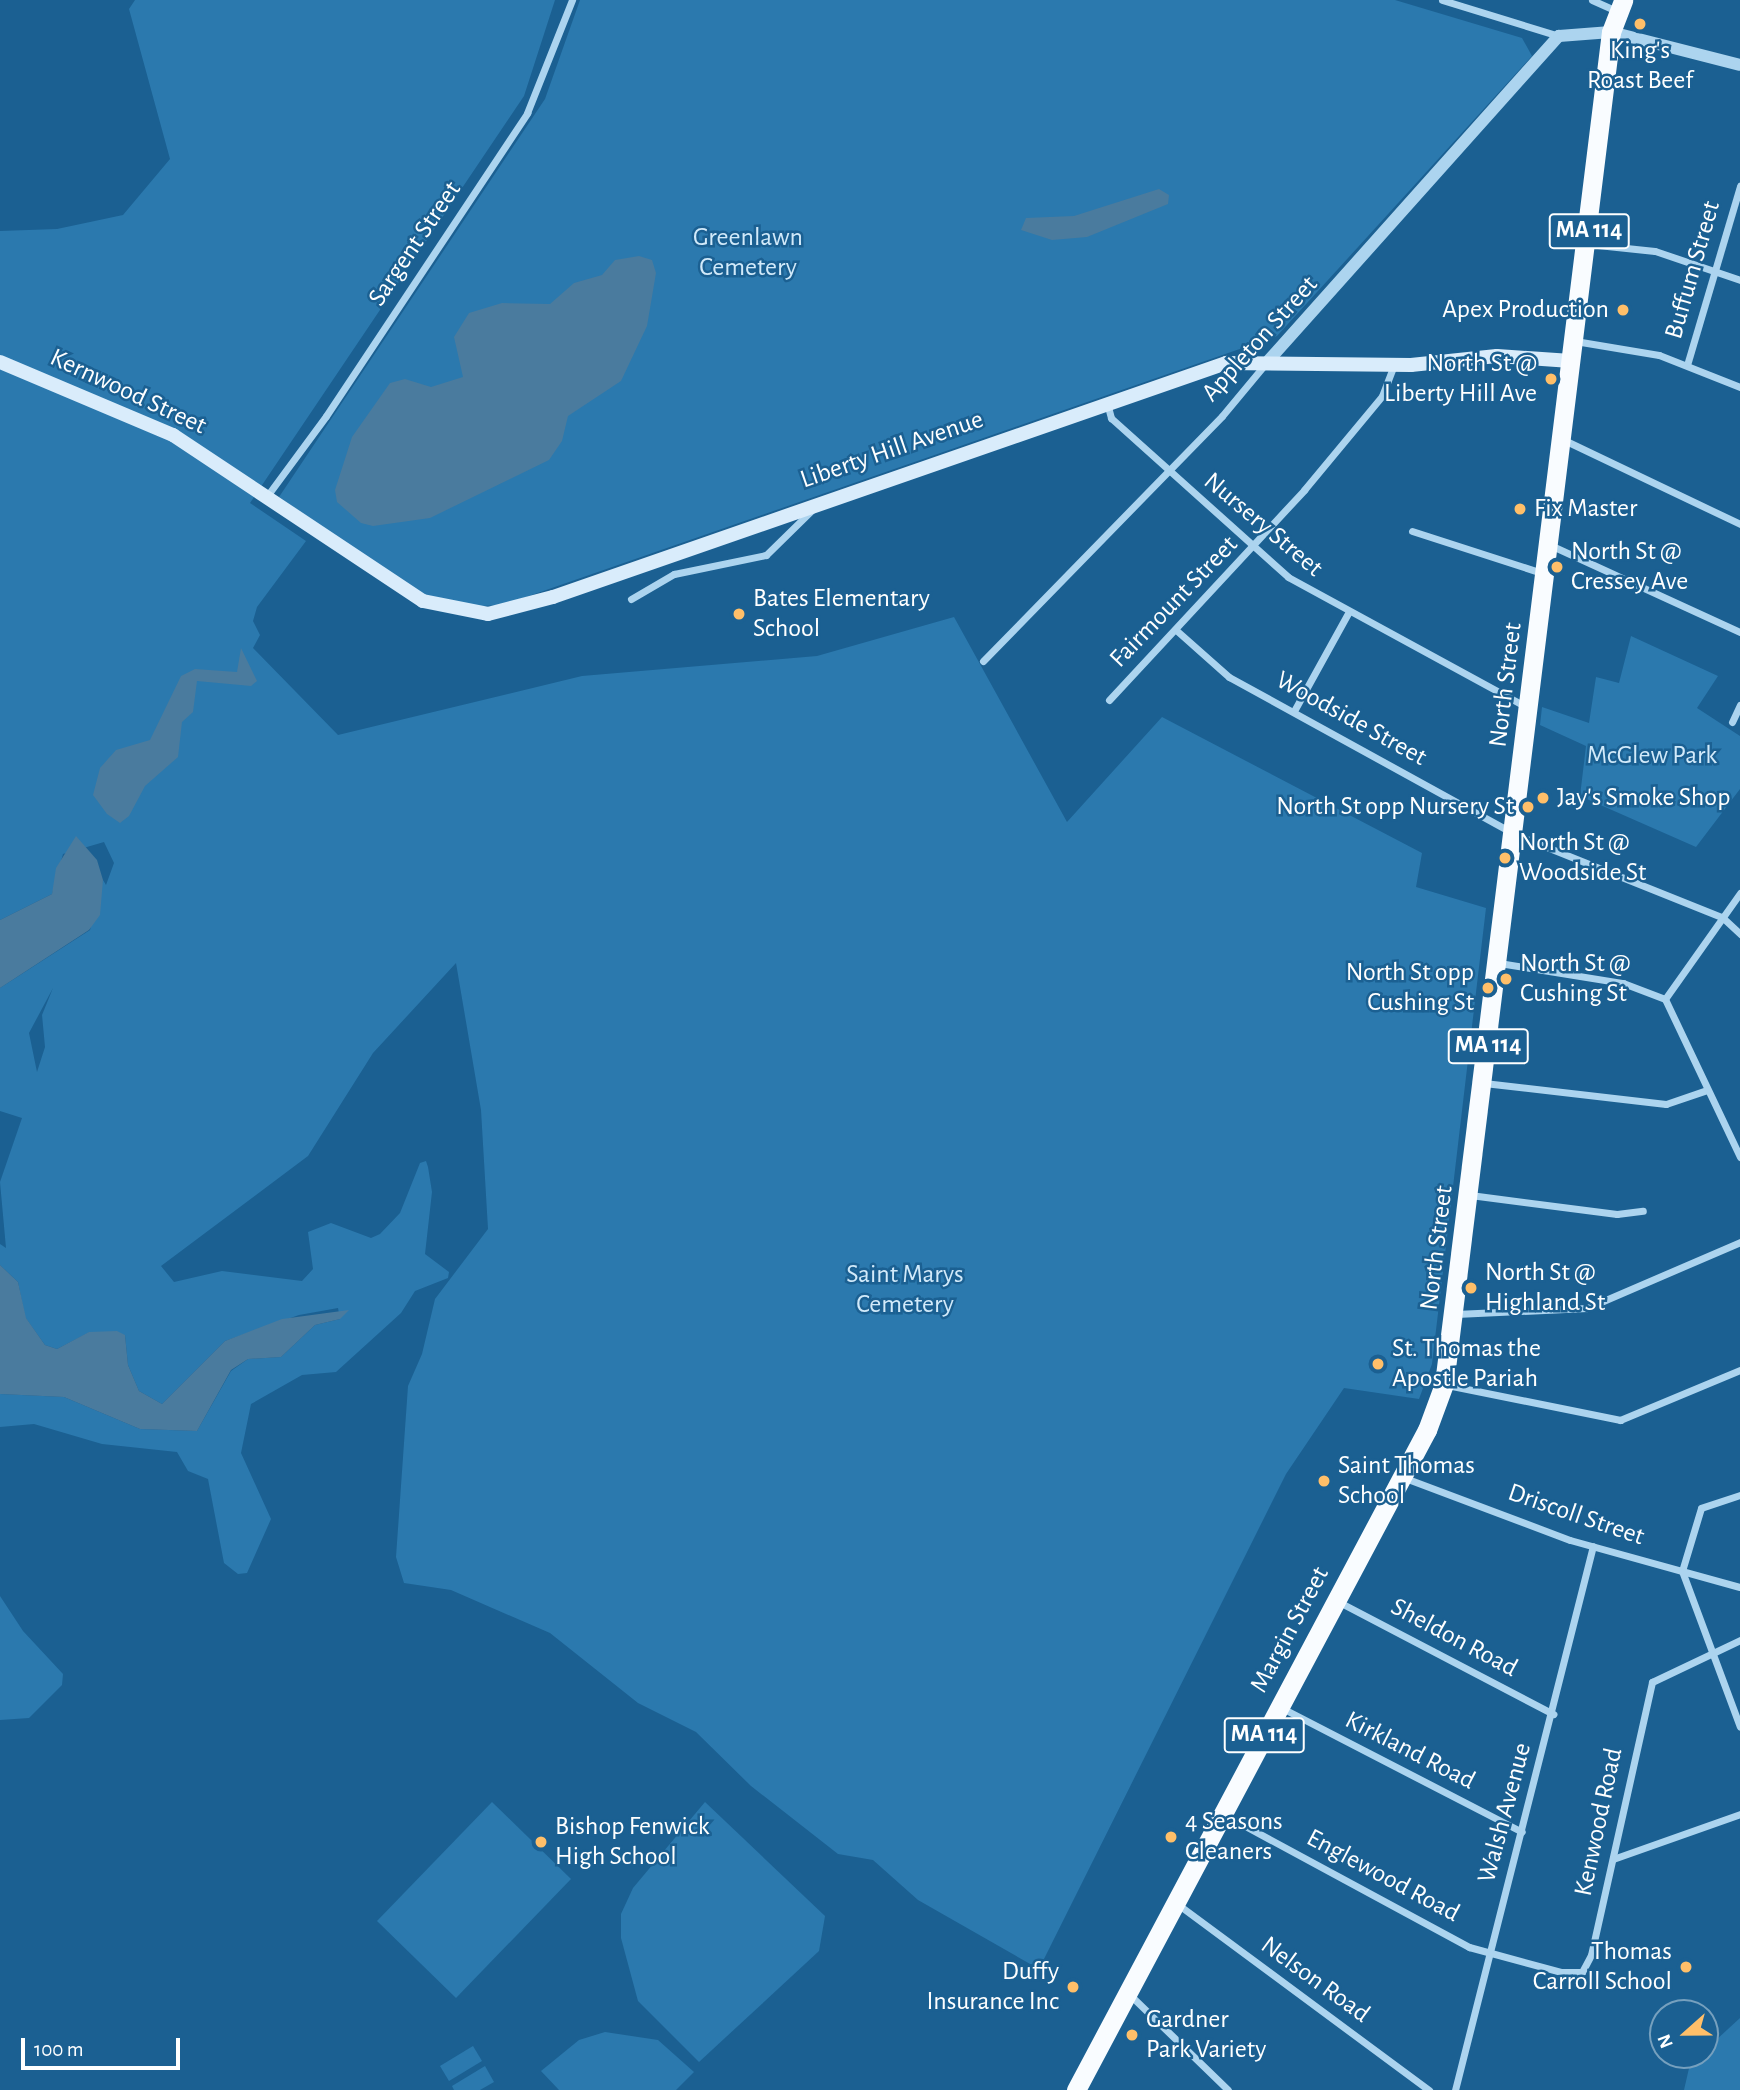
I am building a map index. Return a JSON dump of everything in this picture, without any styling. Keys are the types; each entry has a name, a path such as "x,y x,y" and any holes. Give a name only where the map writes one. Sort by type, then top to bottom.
{"highway":[{"name":"North Street","path":"1445,1381 1456,1314 1611,32 1621,6"},
{"name":"Margin Street","path":"1081,2087 1401,1476 1445,1381"}],"main road":[{"name":"Liberty Hill Avenue","path":"267,496 423,601 488,614 553,597 816,501 1213,366 1269,360 1394,365 1497,356 1571,361"},
{"name":"Kernwood Street","path":"0,362 173,435 267,496"}],"street":[{"name":"Sargent Street","path":"267,496 326,416 527,113 572,0"},
{"path":"1442,0 1559,36 1611,32 1740,65"},
{"path":"1592,0 1621,6"},
{"name":"Appleton Street","path":"983,661 1169,473 1559,36"},
{"name":"Buffum Street","path":"1687,365 1740,186"},
{"path":"1587,244 1655,251 1740,280"},
{"path":"1574,341 1659,355 1740,387"},
{"name":"Fairmount Street","path":"1109,700 1255,547 1382,396 1394,365"},
{"name":"Nursery Street","path":"1106,402 1111,418 1287,577 1348,613 1529,707"},
{"path":"1562,440 1740,524"},
{"path":"631,599 674,574 766,555 810,515 816,501"},
{"path":"1412,531 1546,575"},
{"path":"1549,545 1740,632"},
{"path":"1294,711 1348,613"},
{"name":"Woodside Street","path":"1176,630 1217,669 1514,834 1723,917"},
{"path":"1731,722 1740,705"},
{"path":"1665,999 1740,893"},
{"path":"1723,917 1740,934"},
{"path":"1498,963 1623,984 1665,999 1740,1157"},
{"path":"1483,1083 1666,1104 1707,1090"},
{"path":"1470,1195 1617,1214 1643,1211"},
{"path":"1456,1314 1587,1308 1740,1242"},
{"path":"1445,1381 1620,1420 1740,1370"},
{"name":"Driscoll Street","path":"1401,1476 1593,1546 1740,1587"},
{"path":"1740,1495 1701,1508 1682,1571 1740,1727"},
{"name":"Walsh Avenue","path":"1454,2090 1553,1714 1593,1546"},
{"name":"Sheldon Road","path":"1336,1601 1553,1714"},
{"name":"Kenwood Road","path":"1488,1954 1582,1972 1613,1859 1652,1682 1740,1640"},
{"name":"Kirkland Road","path":"1279,1707 1522,1832"},
{"name":"Englewood Road","path":"1223,1814 1488,1954"},
{"path":"1613,1859 1740,1814"},
{"name":"Nelson Road","path":"1175,1903 1429,2090"},
{"path":"1128,1993 1228,2090"}],"green space":[{"name":"Saint Marys Cemetery","path":"135,0 555,0 524,96 250,503 306,541 257,607 253,621 260,635 253,648 338,735 582,676 817,656 954,617 1067,822 1162,717 1422,853 1416,887 1486,908 1432,1364 1419,1399 1344,1388 1286,1474 1039,1969 918,1900 873,1860 838,1854 751,1786 696,1732 638,1703 550,1633 451,1590 404,1583 396,1557 408,1386 422,1354 435,1299 488,1229 481,1110 456,963 373,1053 308,1156 161,1266 174,1282 222,1271 302,1281 313,1269 308,1232 331,1223 371,1238 380,1234 400,1213 420,1163 426,1161 432,1192 425,1254 449,1272 448,1278 415,1291 401,1313 336,1372 302,1375 251,1404 241,1453 271,1519 247,1573 238,1574 224,1563 208,1479 188,1471 177,1452 102,1444 34,1424 0,1427 0,1394 64,1397 140,1429 197,1431 231,1371 248,1359 281,1357 315,1325 340,1319 338,1308 299,1315 225,1341 162,1404 139,1391 128,1365 125,1335 90,1332 57,1349 45,1345 25,1317 18,1282 0,1265 0,1244 6,1248 0,1182 22,1118 0,1111 0,988 90,930 103,880 106,885 114,863 104,842 63,854 52,894 0,920 0,231 57,229 123,215 170,159 129,9","holes":["53,988 42,1015 45,1047 37,1072 29,1033"]},
{"name":"Greenlawn Cemetery","path":"580,0 1395,0 1522,38 1532,56 1277,336 503,605 459,607 419,593 279,497 545,99"},
{"name":"McGlew Park","path":"1631,636 1718,676 1697,708 1740,736 1740,789 1696,847 1580,796 1586,746 1540,725 1542,707 1589,723 1596,677 1619,683"},
{"path":"0,1596 23,1631 63,1674 62,1685 29,1718 0,1720"},
{"path":"492,1802 571,1879 456,1998 377,1921"},
{"path":"705,1802 825,1916 819,1951 699,2062 638,2001 621,1938 621,1914 633,1888"},
{"path":"1740,2018 1740,2090 1684,2090 1689,2069 1719,2069 1719,2037"},
{"path":"605,2032 658,2040 694,2072 676,2090 559,2090 541,2071 579,2040"},
{"path":"473,2046 482,2061 449,2081 440,2066"},
{"path":"485,2066 494,2082 480,2090 454,2090 452,2086"}],"shaded area":[{"path":"1159,189 1169,195 1168,204 1087,237 1052,240 1021,230 1026,218 1074,216"},
{"path":"639,256 652,260 656,273 647,326 621,381 568,416 562,441 549,460 430,518 373,526 361,523 337,502 335,490 352,437 390,383 405,379 431,387 463,377 454,337 469,313 502,303 550,304 574,283 602,275 615,260"},
{"path":"241,648 257,681 251,686 197,681 193,712 182,722 178,757 145,786 129,816 120,823 107,814 93,795 100,768 116,750 150,740 181,676 195,669 237,672"},
{"path":"76,836 97,860 103,880 100,915 89,930 0,988 0,920 52,894 56,868"},
{"path":"0,1265 18,1282 26,1318 45,1345 57,1349 89,1332 117,1331 125,1335 128,1365 139,1391 162,1404 225,1341 282,1319 349,1310 340,1319 315,1325 281,1357 248,1359 231,1370 197,1431 140,1429 64,1397 0,1394"}],"place":[{"name":"King's Roast Beef","path":"1640,24"},
{"name":"Apex Production","path":"1623,310"},
{"name":"North St @ Liberty Hill Ave","path":"1551,379"},
{"name":"Fix Master","path":"1520,509"},
{"name":"North St @ Cressey Ave","path":"1557,567"},
{"name":"Bates Elementary School","path":"739,614"},
{"name":"Jay's Smoke Shop","path":"1543,798"},
{"name":"North St opp Nursery St","path":"1528,807"},
{"name":"North St @ Woodside St","path":"1505,858"},
{"name":"North St @ Cushing St","path":"1506,979"},
{"name":"North St opp Cushing St","path":"1488,988"},
{"name":"North St @ Highland St","path":"1471,1288"},
{"name":"St. Thomas the Apostle Pariah","path":"1378,1364"},
{"name":"Saint Thomas School","path":"1324,1481"},
{"name":"4 Seasons Cleaners","path":"1171,1837"},
{"name":"Bishop Fenwick High School","path":"541,1842"},
{"name":"Thomas Carroll School","path":"1686,1967"},
{"name":"Duffy Insurance Inc","path":"1073,1987"},
{"name":"Gardner Park Variety","path":"1132,2035"}]}
